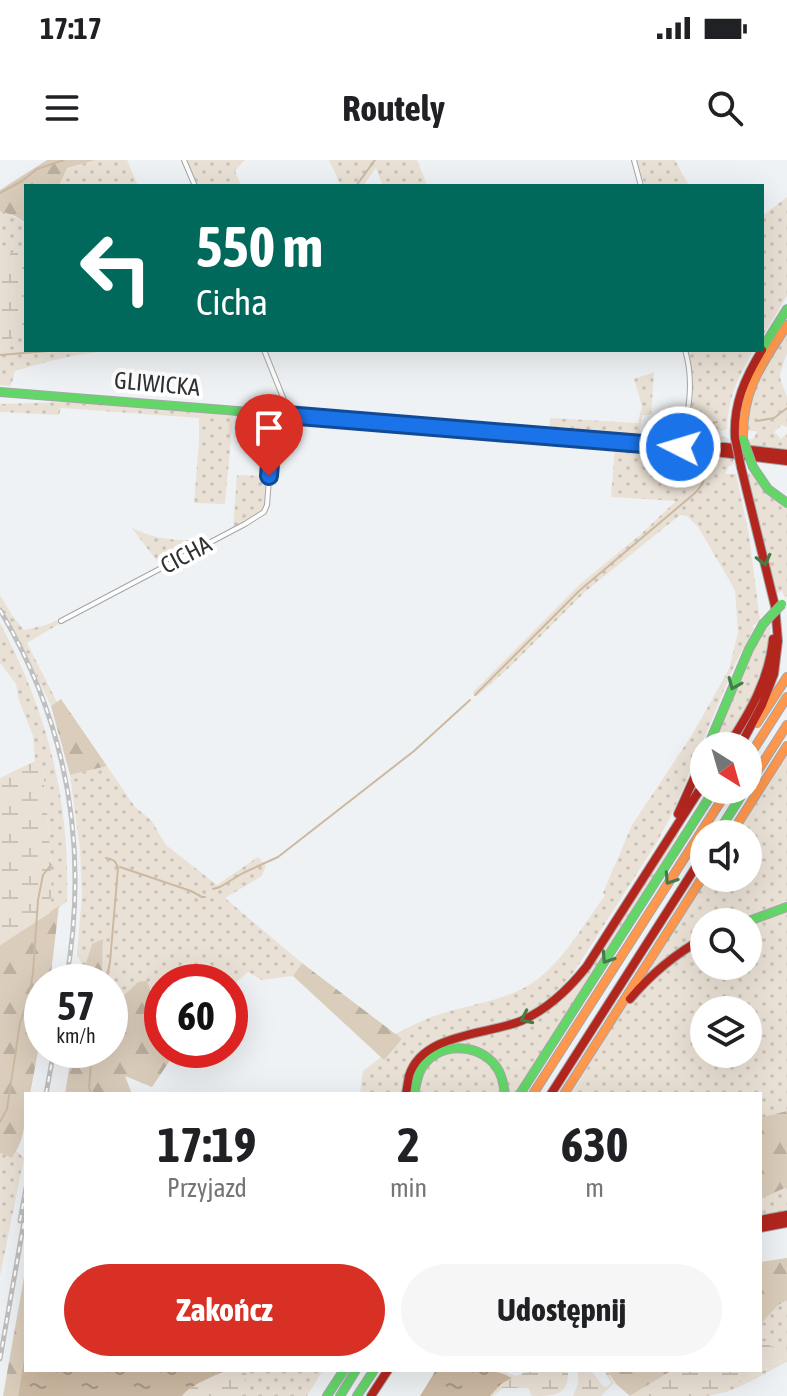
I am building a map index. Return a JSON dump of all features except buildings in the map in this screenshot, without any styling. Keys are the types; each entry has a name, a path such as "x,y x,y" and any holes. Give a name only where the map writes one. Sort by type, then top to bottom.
{"main road":[{"path":"764,347 787,309"},
{"path":"787,325 750,385 739,439 768,489 787,503"},
{"path":"748,732 774,674 781,604 741,467 734,414 743,381 761,352"},
{"name":"GLIWICKA","path":"0,395 62,397 680,447"},
{"path":"680,447 725,447 787,454"},
{"path":"680,447 787,461"},
{"path":"714,732 749,649 763,624 781,604"},
{"path":"737,732 763,684 781,604"},
{"path":"750,732 787,677"},
{"path":"762,736 787,697"},
{"path":"762,764 787,725"},
{"path":"740,820 787,746"},
{"path":"663,846 690,787"},
{"path":"406,1092 415,1062 425,1051 449,1040 520,1021 546,1007 569,988 587,966 690,804"},
{"path":"521,1092 705,804"},
{"path":"534,1092 719,804"},
{"path":"552,1092 690,876"},
{"path":"565,1092 693,892"},
{"path":"762,916 787,907"},
{"path":"607,1027 639,987 661,966 690,946"},
{"path":"414,1092 417,1076 426,1062 438,1052 458,1047 475,1050 490,1059 503,1080 505,1092"},
{"path":"762,1220 787,1215"},
{"path":"762,1228 787,1223"},
{"path":"327,1396 343,1372"},
{"path":"340,1396 355,1372"},
{"path":"357,1396 373,1372"},
{"path":"371,1396 387,1372"}],"street":[{"path":"184,160 194,184"},
{"path":"634,160 640,184"},
{"path":"265,352 290,415"},
{"path":"680,447 690,400 691,378 685,352"},
{"name":"CICHA","path":"61,621 259,517 267,505 274,414"}],"green space":[{"path":"47,160 96,160 67,168 60,184 24,184 24,222 0,211 0,190"},
{"path":"96,160 127,160 137,184 60,184 67,168"},
{"path":"187,160 245,160 235,171 240,184 197,184"},
{"path":"329,160 417,160 427,184 382,184 376,168 364,184 340,184"},
{"path":"637,160 675,160 688,184 644,184"},
{"path":"787,197 787,296 764,334 764,214"},
{"path":"0,210 24,222 24,246 0,260"},
{"path":"24,246 24,329 0,348 0,260"},
{"path":"24,329 24,352 101,352 15,371 11,386 0,385 0,348"},
{"path":"787,330 787,353 780,374 787,396 787,427 782,425 774,432 781,439 787,433 787,451 749,447 747,441 754,438 757,431 746,431 748,404 765,366"},
{"path":"688,352 753,352 735,388 727,429 720,431 721,436 729,439 730,445 688,441 693,377"},
{"path":"654,372 651,415 642,415 639,437 616,433 592,436 549,431 550,418 638,423 642,406 634,379"},
{"path":"67,402 233,416 225,504 194,503 199,418 61,408 59,415 0,412 0,404"},
{"path":"615,447 626,452 645,450 733,459 734,464 725,474 736,474 749,535 760,621 752,626 754,628 707,732 694,732 729,669 738,632 735,590 698,527 687,516 680,515 586,591 476,697 473,692 580,584 676,501 611,497"},
{"path":"746,473 752,473 787,506 785,598 782,591 776,594"},
{"path":"237,475 266,476 265,509 233,528"},
{"path":"131,527 160,538 191,540 191,551 160,565"},
{"path":"0,595 24,630 57,620 59,624 27,643 57,702 51,706 0,606"},
{"path":"770,622 768,656 758,687 734,732 717,732 752,648"},
{"path":"0,623 43,724 60,793 65,828 67,902 50,913 51,859 43,770 35,761 33,736 16,684 0,663"},
{"path":"61,699 107,766 70,775 51,706"},
{"path":"690,738 690,771 673,812 657,842 561,989 543,1005 518,1018 445,1038 424,1047 411,1062 402,1092 360,1092 363,1071 381,1057 383,1059 402,1039 395,1034 440,1014 518,991 539,978 558,960 605,895 603,893 632,825"},
{"path":"787,756 787,903 762,912 762,908 690,908 690,941 650,967 699,892 762,892 762,820 746,820 756,804 762,804 762,795"},
{"path":"35,761 43,770 51,859 50,913 0,945 0,778"},
{"path":"107,766 135,807 151,820 166,845 217,885 258,857 266,866 262,876 225,898 302,963 293,976 262,980 248,972 248,964 144,964 144,988 138,982 128,992 128,964 102,964 103,940 92,944 86,964 81,964 77,954 82,895 80,850 70,775"},
{"path":"688,815 670,849 516,1092 509,1092 504,1073 492,1057 475,1047 454,1044 553,1005 639,890"},
{"path":"59,906 52,964 24,964 24,1068 35,1068 30,1092 24,1092 24,1127 20,1143 12,1158 0,1153 0,945"},
{"path":"787,910 787,1212 762,1216 762,1092 572,1092 637,993 690,950 690,980 762,980 762,920"},
{"path":"103,939 102,964 86,964 92,944"},
{"path":"302,963 402,1039 384,1060 293,976"},
{"path":"144,981 144,1068 165,1068 152,1087 125,1076 131,1092 65,1092 69,1068 128,1068 128,992 138,982"},
{"path":"452,1053 472,1053 485,1060 494,1070 501,1092 418,1092 422,1076 431,1063"},
{"path":"787,1111 787,1187 762,1198 762,1117"},
{"path":"17,1151 24,1158 0,1276 0,1153 12,1157"},
{"path":"787,1258 787,1300 762,1323 762,1262"},
{"path":"24,1277 24,1358 18,1396 3,1396"},
{"path":"787,1300 787,1362 735,1389 701,1396 762,1372 786,1358 762,1340 762,1323 778,1304"},
{"path":"762,1340 787,1357 762,1371"},
{"path":"222,1372 247,1372 238,1396 182,1396"},
{"path":"223,1372 322,1372 307,1396 182,1396"},
{"path":"484,1372 505,1372 516,1376 525,1372 568,1372 563,1390 554,1395 532,1396 528,1388 503,1388 490,1396 501,1384 511,1379"},
{"path":"578,1372 591,1372 607,1387 611,1383 605,1372 608,1372 614,1383 601,1396 573,1396 578,1384"},
{"path":"608,1372 670,1372 630,1396"},
{"path":"670,1372 760,1372 703,1396 630,1396"}],"water":[{"path":"24,1358 24,1372 222,1372 182,1396 18,1396"},
{"path":"435,1372 494,1372 512,1378 490,1396 420,1396"}],"waterway":[{"path":"0,193 37,169 64,160"},
{"path":"357,184 375,160"},
{"path":"0,355 36,352"},
{"path":"757,421 774,418 787,408"},
{"path":"708,439 710,426 717,422"},
{"path":"475,695 579,591 695,493 701,486 707,461"},
{"path":"213,889 278,857 414,751 470,700"},
{"path":"106,858 114,861 118,868 110,964"},
{"path":"0,1122 7,1109 20,1023 33,973 38,900 43,875 51,865"},
{"path":"120,867 205,897"},
{"path":"90,1092 91,1068"}],"railway":[{"path":"0,610 43,698 68,790 75,884 69,964"},
{"path":"46,1092 51,1068"},
{"path":"20,1221 24,1199"},
{"path":"0,1359 24,1221"}],"traffic: fast":[{"path":"764,346 787,309"},
{"path":"0,392 300,416"},
{"path":"743,439 753,467"},
{"path":"753,467 768,489 787,503"},
{"path":"763,624 782,604"},
{"path":"714,732 749,649 763,624"},
{"path":"521,1092 705,804"},
{"path":"726,820 736,804"},
{"path":"762,916 787,907"},
{"path":"414,1092 425,1064 437,1053 458,1048 469,1049 488,1058 501,1076 505,1092"},
{"path":"327,1396 343,1372"},
{"path":"340,1396 355,1372"},
{"path":"357,1396 373,1372"}],"traffic: slow":[{"path":"743,439 746,406 755,378 787,325"},
{"path":"757,723 787,677"},
{"path":"762,736 787,697"},
{"path":"762,764 787,725"},
{"path":"740,820 787,746"},
{"path":"534,1092 719,804"},
{"path":"565,1092 693,892"}],"traffic: jam":[{"path":"735,438 741,392 761,352"},
{"path":"300,416 668,446 787,461"},
{"path":"735,438 741,467"},
{"path":"694,447 787,454"},
{"path":"741,467 775,606 778,641 774,674 748,732"},
{"path":"737,732 757,695 773,639"},
{"path":"678,814 690,787"},
{"path":"406,1092 416,1062 427,1051 441,1043 521,1021 549,1004 573,983 691,804"},
{"path":"552,1092 690,876"},
{"path":"630,999 664,965 690,947"},
{"path":"762,1220 787,1215"},
{"path":"762,1228 787,1223"},
{"path":"371,1396 387,1372"}],"route":[{"path":"269,476 274,414 680,447"}]}
